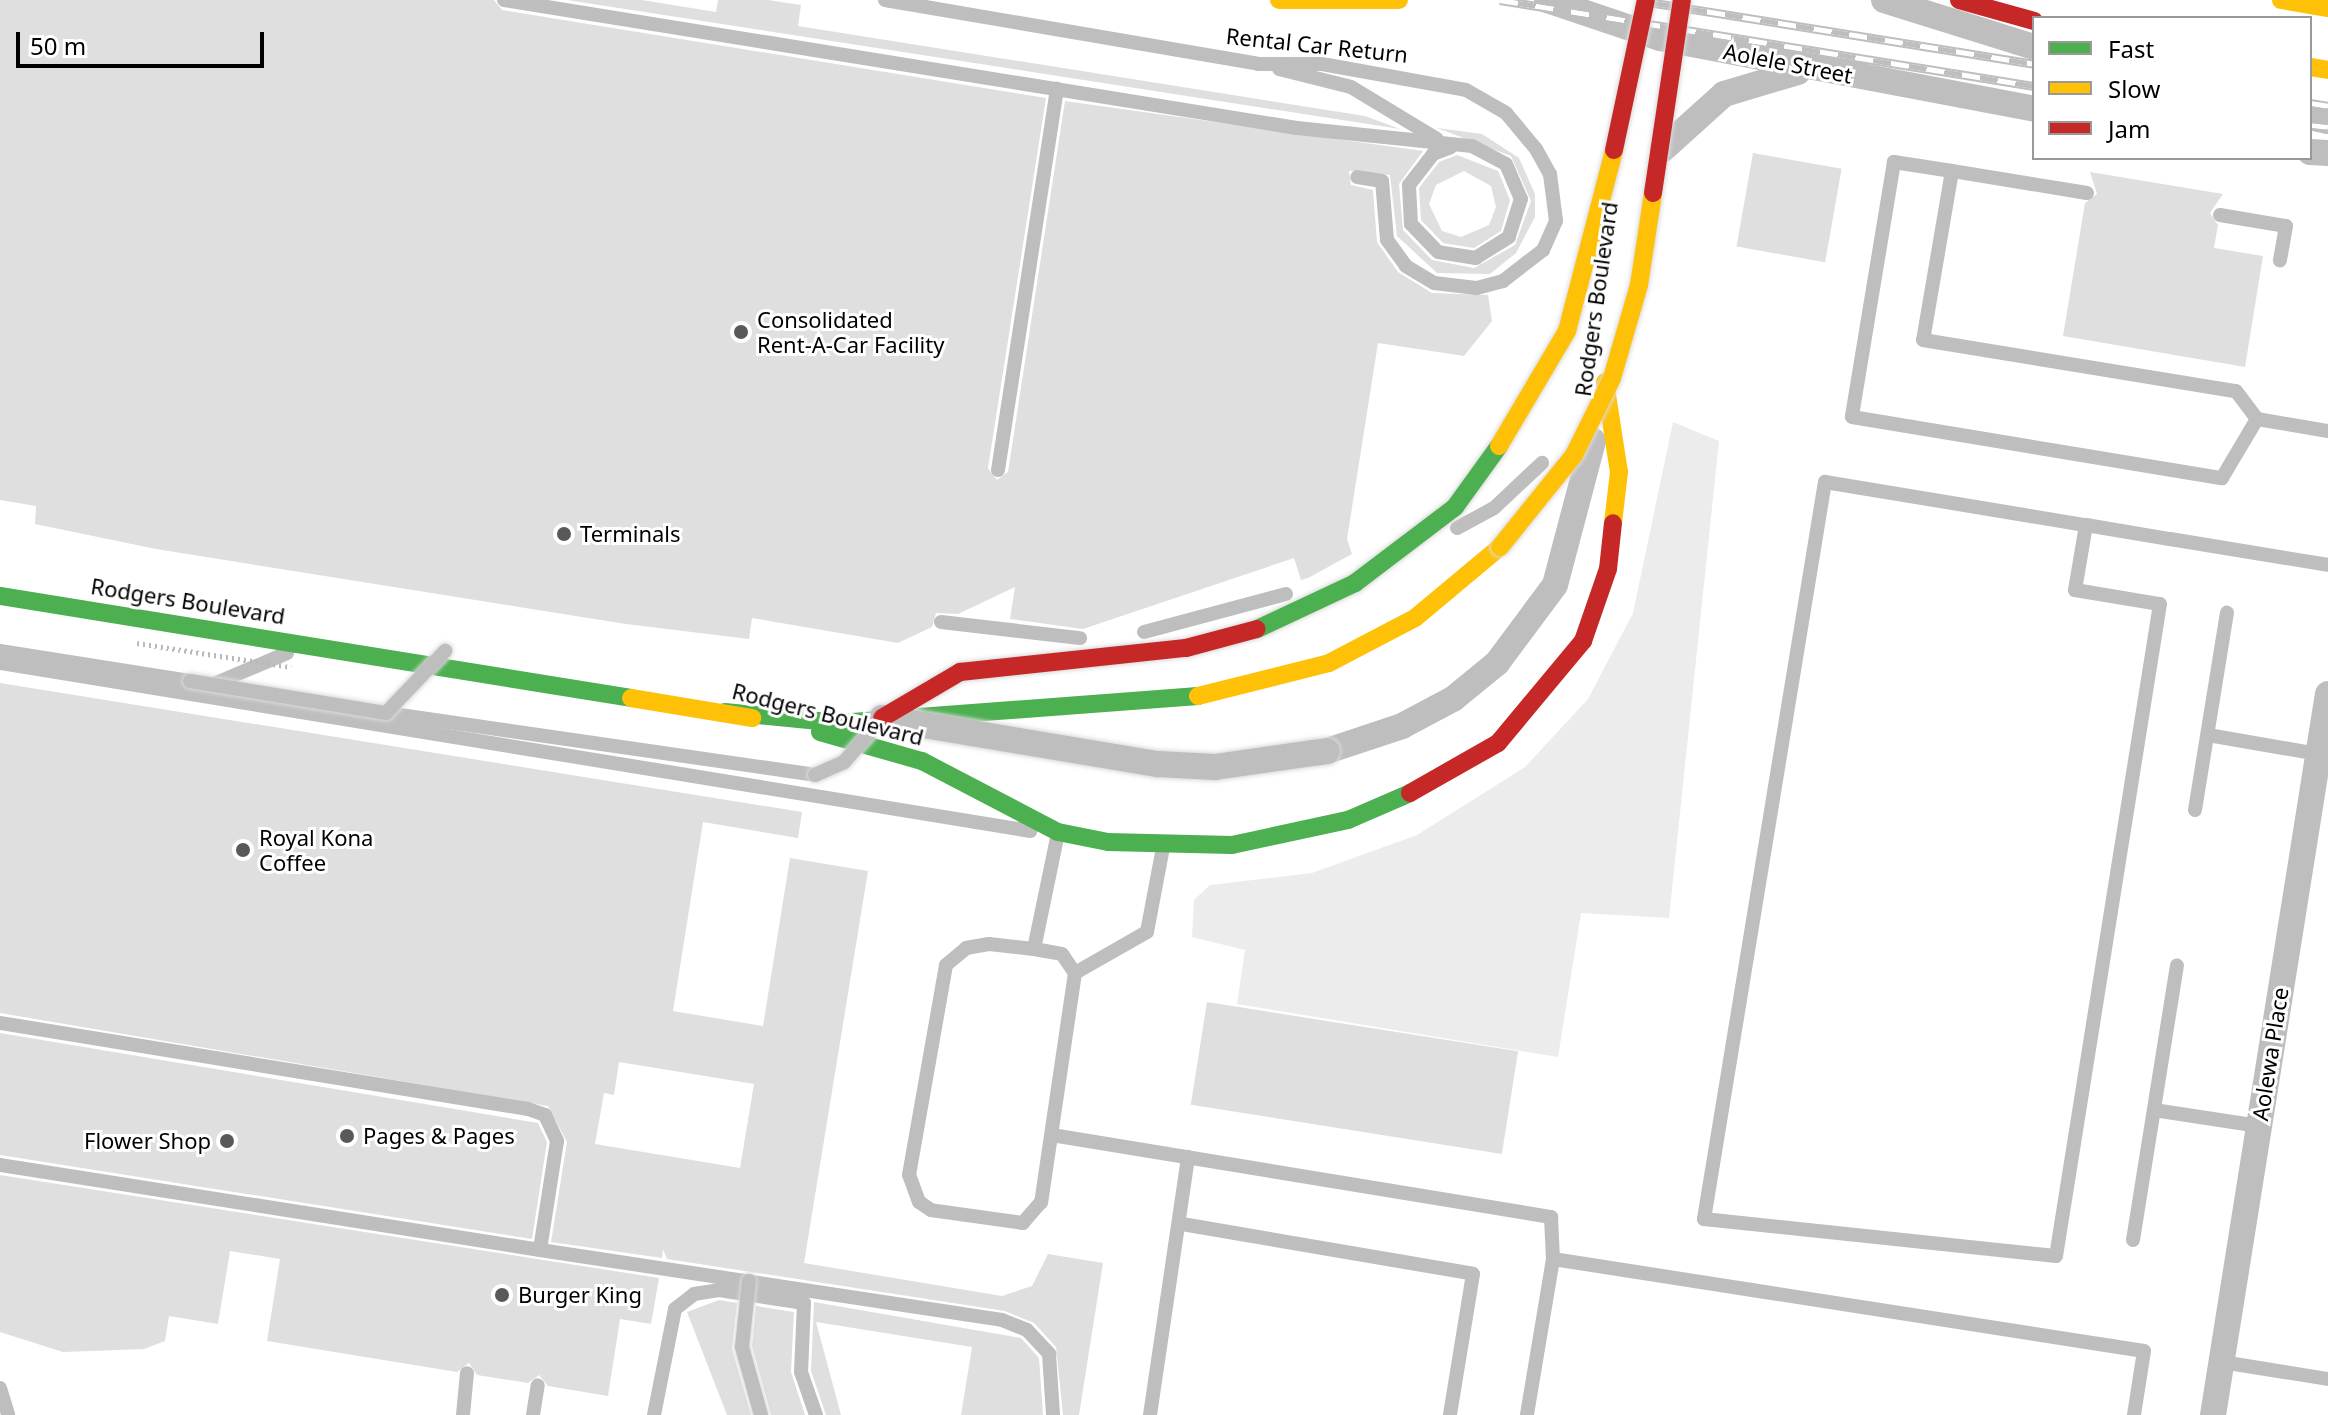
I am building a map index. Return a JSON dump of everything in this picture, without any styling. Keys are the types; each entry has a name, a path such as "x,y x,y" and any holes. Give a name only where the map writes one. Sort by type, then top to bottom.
{"main road":[{"path":"1279,0 1399,0"},
{"path":"882,718 960,672 1186,648 1251,632 1355,583 1455,507 1535,396 1567,331 1587,274 1646,0"},
{"name":"Rodgers Boulevard","path":"0,596 725,712 922,761 1058,832 1163,847 1232,845 1348,820 1460,770 1529,714 1583,641 1608,569 1619,472 1602,398 1665,0"},
{"path":"725,712 839,723 1164,702 1329,663 1415,618 1462,584 1547,495 1601,405 1639,285 1682,0"},
{"path":"1959,0 2032,20"},
{"path":"2281,0 2328,8"}],"street":[{"name":"Aolele Street","path":"1547,0 1660,38 2032,109"},
{"path":"1884,0 2032,46"},
{"path":"1635,194 1668,141 1724,94 1814,69"},
{"path":"0,582 882,718 1158,764 1215,767 1327,751 1453,699 1531,623 1573,534 1602,398"},
{"name":"Aolewa Place","path":"2213,1415 2328,694"}],"lane":[{"path":"504,0 1057,89 1491,152 1517,180 1520,209 1509,237 1476,258 1438,252 1411,224 1409,185 1433,154 1451,147"},
{"name":"Rental Car Return","path":"885,0 1258,64 1338,66 1432,81 1487,100 1536,149 1550,174 1556,221 1543,250 1503,281 1476,288 1434,283 1406,266 1387,240 1382,181 1357,177"},
{"path":"1258,64 1351,87 1451,147"},
{"path":"998,470 1057,89"},
{"path":"2087,193 1894,162 1852,417 2222,478 2257,419"},
{"path":"1952,171 1923,340 2236,391 2257,419 2328,431"},
{"path":"2220,215 2286,226 2280,260"},
{"path":"1131,634 1381,569 1494,508 1602,398"},
{"path":"2086,525 2075,590 2160,604 2056,1256 1704,1219 1825,482 2086,525 2328,565"},
{"path":"2195,810 2227,613"},
{"path":"941,622 1030,637 1100,636"},
{"path":"192,693 307,645"},
{"path":"386,713 445,651"},
{"path":"1,659 796,775 828,772 882,718"},
{"path":"1,659 192,693 767,785 977,827 1058,832 1034,949"},
{"path":"2208,735 2318,754"},
{"path":"1075,973 1147,932 1163,847"},
{"path":"989,944 1062,954 1075,973 1041,1202 1023,1223 931,1210 911,1189 946,965 966,948 989,944"},
{"path":"2133,1240 2177,966"},
{"path":"0,1023 545,1115 557,1141 540,1250"},
{"path":"2154,1110 2259,1126"},
{"path":"1052,1135 1551,1217 1553,1259 1527,1415"},
{"path":"1150,1415 1182,1224 1188,1157"},
{"path":"0,1165 749,1281 1027,1330 1055,1374 1053,1415"},
{"path":"1182,1224 1473,1274 1450,1415"},
{"path":"1553,1259 2144,1351 2134,1415"},
{"path":"749,1281 742,1347 761,1415"},
{"path":"654,1415 668,1323 682,1300 702,1291 804,1303 801,1372 816,1415"},
{"path":"2222,1362 2328,1379"},
{"path":"463,1415 467,1373"},
{"path":"533,1415 538,1385"},
{"path":"0,1388 8,1415"}],"path":[{"path":"137,643 291,667"}],"shaded area":[{"path":"1673,422 1719,441 1669,918 1581,913 1558,1057 1237,1004 1245,950 1192,937 1194,900 1210,885 1312,873 1417,835 1525,767 1588,699 1633,613"}],"building":[{"name":"Consolidated Rent-A-Car Facility","path":"0,0 494,0 502,10 1046,98 988,468 997,480 1008,472 1065,101 1423,151 1399,184 1403,230 1432,260 1474,268 1515,245 1531,201 1511,156 1437,128 1482,134 1519,158 1535,194 1535,217 1516,253 1490,274 1437,273 1397,236 1390,175 1349,171 1351,185 1373,190 1377,242 1398,272 1432,293 1488,295 1492,321 1464,356 1378,343 1347,539 1352,554 1308,578 1301,580 1294,558 1083,629 1010,619 1015,587 958,614 936,613 932,627 898,643 752,618 749,639 626,624 156,549 35,524 36,506 0,500"},
{"path":"567,0 642,0 716,12 718,0 768,0 801,5 798,26 1365,116 1400,129"},
{"path":"1753,153 1842,169 1825,262 1737,247"},
{"path":"1457,155 1498,171 1510,200 1501,231 1474,248 1443,243 1421,220 1419,188 1439,162","holes":["1464,171 1491,186 1496,207 1489,225 1461,237 1442,231 1429,204 1436,185"]},
{"path":"2090,172 2223,194 2210,213 2218,225 2214,248 2263,256 2245,367 2063,336 2085,203 2097,194"},
{"path":"0,683 802,812 798,838 703,822 673,1011 763,1026 790,858 868,871 804,1263 1002,1296 1032,1286 1048,1254 1103,1263 1079,1415 1063,1415 1056,1347 1034,1323 1005,1311 667,1259 663,1249 662,1258 551,1242 567,1142 548,1106 0,1013","holes":["619,1062 754,1084 740,1168 595,1144 604,1093 614,1095"]},
{"path":"1207,1002 1518,1051 1502,1154 1191,1105"},
{"path":"0,1033 538,1123 547,1142 532,1239 0,1155"},
{"path":"0,1175 659,1278 651,1324 620,1319 608,1396 548,1386 539,1375 528,1383 477,1375 469,1363 457,1372 267,1341 280,1259 230,1251 218,1324 169,1316 165,1341 144,1349 63,1352 0,1332"},
{"path":"719,1300 737,1303 732,1349 751,1415 727,1415 687,1312"},
{"path":"814,1302 1021,1338 1039,1358 1043,1415 961,1415 972,1347 816,1322 841,1415 826,1415 811,1371"},
{"path":"756,1306 794,1312 791,1372 805,1415 771,1415 752,1346"}],"railway":[{"path":"1500,0 2032,86"},
{"path":"1636,0 2032,64"},
{"path":"2312,103 2328,106"},
{"path":"2312,125 2328,127"}],"traffic: fast":[{"path":"1257,629 1355,583 1455,507 1499,446"},
{"path":"0,596 631,698"},
{"path":"725,712 839,723 1198,696"},
{"path":"820,732 922,761 1058,832 1108,842 1232,845 1348,820 1410,793"}],"traffic: slow":[{"path":"1279,0 1399,0"},
{"path":"2281,0 2328,8"},
{"path":"2312,67 2328,70"},
{"path":"1499,446 1567,331 1614,150"},
{"path":"1500,547 1574,455 1612,378 1639,285 1653,193"},
{"path":"1605,382 1619,472 1613,523"},
{"path":"1198,696 1329,663 1415,618 1500,547"},
{"path":"631,698 752,718"}],"traffic: jam":[{"path":"1614,150 1646,0"},
{"path":"1653,193 1682,0"},
{"path":"1959,0 2032,20"},
{"path":"1410,793 1498,743 1583,641 1608,569 1613,523"},
{"path":"882,718 960,672 1186,648 1257,629"}],"place":[{"name":"Consolidated Rent-A-Car Facility","path":"741,332"},
{"name":"Terminals","path":"564,534"},
{"name":"Royal Kona Coffee","path":"243,850"},
{"name":"Pages & Pages","path":"347,1136"},
{"name":"Flower Shop","path":"227,1141"},
{"name":"Burger King","path":"502,1295"}]}
